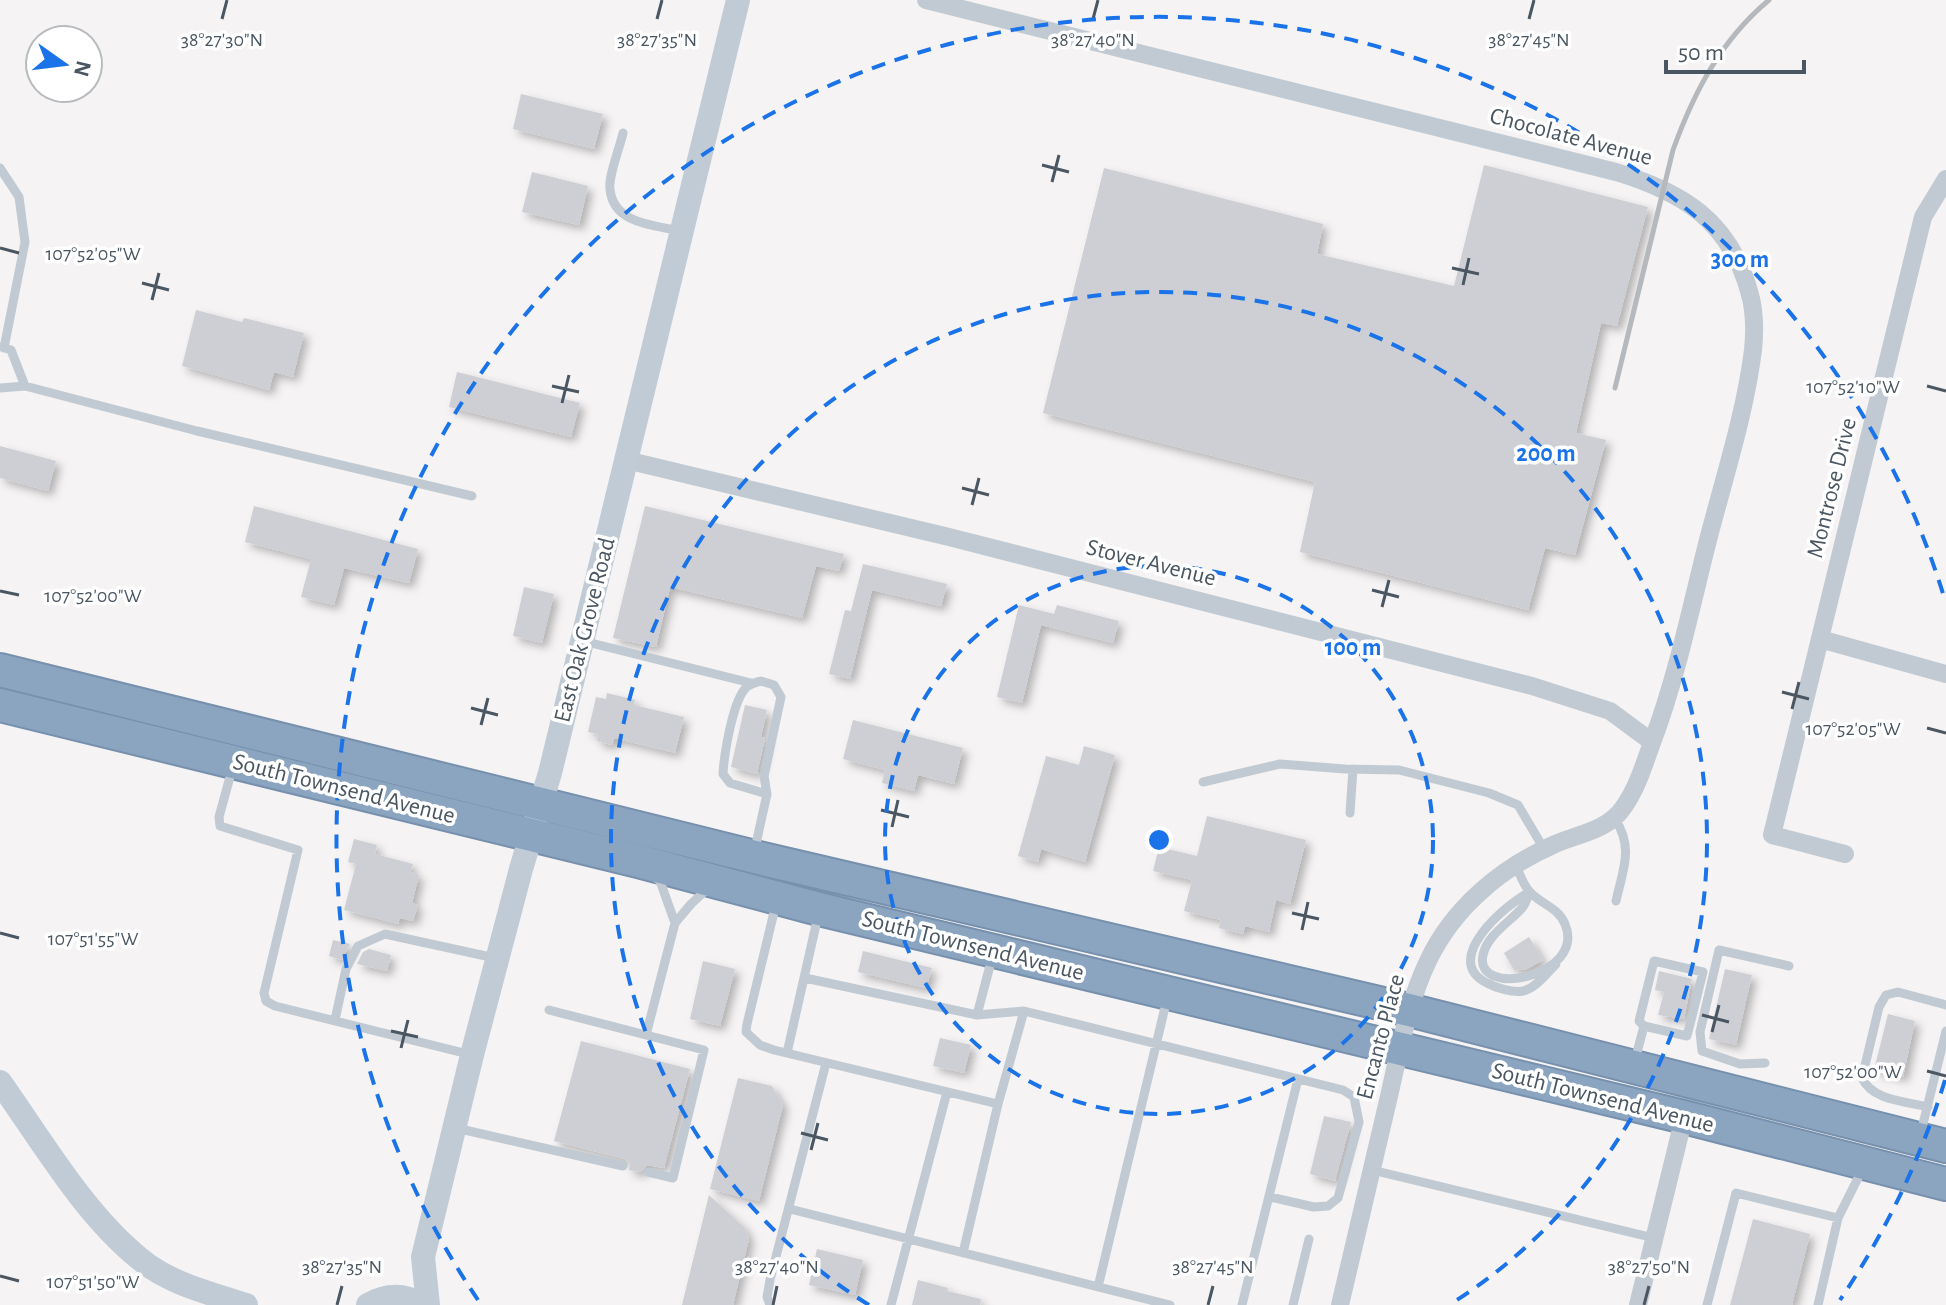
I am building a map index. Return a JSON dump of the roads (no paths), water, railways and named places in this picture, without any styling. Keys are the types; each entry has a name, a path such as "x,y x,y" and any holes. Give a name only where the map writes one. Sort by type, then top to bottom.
{"highway":[{"name":"South Townsend Avenue","path":"0,670 536,820 638,861 726,885 1684,1117 1946,1184"},
{"name":"South Townsend Avenue","path":"0,705 233,762 536,820 753,856 1409,1010 1933,1143"}],"street":[{"name":"East Oak Grove Road","path":"425,1305 423,1257 497,958 582,641 738,0"},
{"name":"Chocolate Avenue","path":"926,0 1616,172 1664,188 1702,213 1733,251 1749,289 1754,310 1753,350 1744,398 1666,706 1652,742"},
{"name":"Montrose Drive","path":"1845,854 1772,835 1923,217 1946,179"},
{"name":"Stover Avenue","path":"626,460 949,537 1532,686 1610,711 1652,742"},
{"path":"1820,639 1946,674"},
{"path":"1615,819 1638,782 1652,742"},
{"name":"Encanto Place","path":"1340,1305 1409,1010 1429,958 1472,899 1515,864 1615,819"},
{"path":"0,1082 93,1213 141,1260 186,1286 246,1305"},
{"path":"1638,1305 1684,1117"},
{"name":"East Oak Grove Road","path":"378,1301 400,1289 423,1257"},
{"path":"378,1301 401,1296 425,1305"}],"lane":[{"path":"623,133 609,189 620,212 631,220 680,231"},
{"path":"0,168 19,197 25,242 2,347 11,350 25,386"},
{"path":"0,388 25,386 197,431 472,496"},
{"path":"582,641 751,683 761,681 774,685 781,697 764,776 767,794 753,856"},
{"path":"751,683 742,692 728,741 723,774 730,783 767,794"},
{"path":"233,762 219,817 220,826 298,850 264,993 266,1001 275,1006 472,1055"},
{"path":"1203,782 1280,764 1399,770 1489,793 1518,805 1544,849"},
{"path":"1350,813 1353,769"},
{"path":"1615,819 1625,834 1627,857 1616,901"},
{"path":"638,861 660,881 675,923"},
{"path":"1515,864 1530,892 1554,909 1565,925 1567,945 1561,958 1526,979 1517,980 1488,972 1482,955 1487,945 1524,907 1530,892"},
{"path":"646,1035 675,923 704,892 726,885"},
{"path":"778,897 746,1032 760,1045 787,1053 998,1104"},
{"path":"787,1053 819,909"},
{"path":"335,1020 346,969 358,946 385,934 497,958"},
{"path":"1765,1063 1740,1064 1702,1051 1700,1032 1719,950 1789,966"},
{"path":"977,1015 994,951"},
{"path":"1654,961 1703,972 1687,1036 1644,1026 1639,1021 1654,961"},
{"path":"805,978 977,1015 1024,1011 1343,1090 1354,1097 1359,1122 1338,1198 1328,1206 1314,1207 1270,1197"},
{"path":"1928,1107 1878,1095 1867,1089 1862,1078 1879,1007 1886,995 1898,992 1946,1005"},
{"path":"1098,1287 1169,993"},
{"path":"549,1010 704,1050 673,1178 648,1172"},
{"path":"963,1253 998,1104 1024,1011"},
{"path":"1633,1067 1644,1026"},
{"path":"1933,1143 1928,1107 1946,1031"},
{"path":"770,1305 767,1297 770,1280 826,1063"},
{"path":"1242,1305 1298,1079"},
{"path":"891,1305 947,1092"},
{"path":"456,1128 623,1166"},
{"path":"1818,1305 1838,1218 1865,1163"},
{"path":"1372,1170 1654,1238"},
{"path":"1707,1305 1736,1193 1838,1218"},
{"path":"790,1209 1170,1305"},
{"path":"1293,1305 1309,1239"}],"railway":[{"path":"1615,388 1673,150 1681,129 1700,88 1723,50 1769,0"}]}
